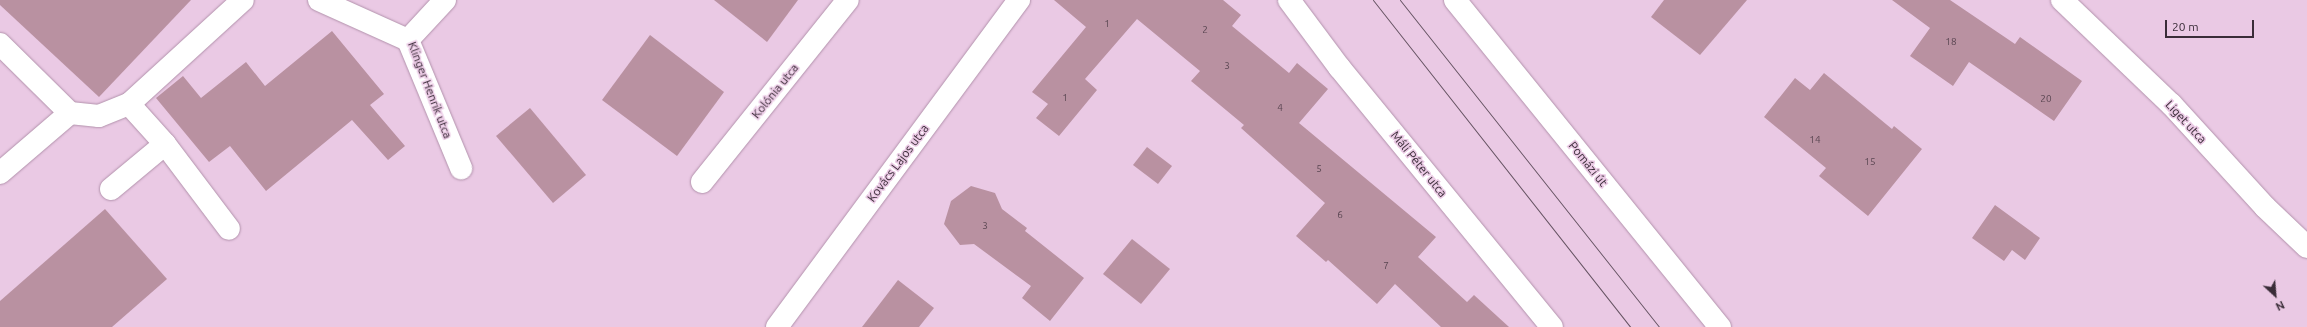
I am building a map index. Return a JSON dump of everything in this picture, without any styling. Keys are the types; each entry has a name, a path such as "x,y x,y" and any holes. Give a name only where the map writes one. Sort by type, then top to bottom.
{"street":[{"path":"0,44 70,113 99,116 129,104 242,0"},
{"path":"319,0 408,40"},
{"name":"Klinger Henrik utca","path":"445,0 408,40 462,168"},
{"name":"Kolónia utca","path":"702,182 848,0"},
{"name":"Kovács Lajos utca","path":"777,327 1019,0"},
{"name":"Máli Péter utca","path":"1289,0 1339,67 1552,327"},
{"name":"Pomázi út","path":"1455,0 1720,327"},
{"name":"Liget utca","path":"2062,0 2171,104 2265,207 2307,247"},
{"path":"129,104 165,144 229,229"},
{"path":"0,173 70,113"},
{"path":"111,189 165,144"}],"building":[{"path":"0,0 191,0 99,97 0,5"},
{"path":"714,0 798,0 767,42"},
{"path":"1054,0 1223,0 1241,15 1232,26 1289,73 1297,63 1328,89 1299,123 1436,237 1418,257 1467,302 1474,295 1509,327 1441,327 1395,284 1377,304 1328,260 1326,262 1296,236 1325,203 1241,128 1244,125 1191,81 1200,71 1137,19 1085,79 1097,90 1059,136 1036,118 1048,104 1032,92 1086,27"},
{"path":"1664,0 1747,0 1700,55 1651,17"},
{"path":"1892,0 1950,0 2015,44 2020,37 2082,81 2054,121 1969,62 1953,86 1910,56 1930,28"},
{"path":"332,31 384,94 370,105 405,146 388,160 352,120 266,191 230,146 209,162 156,98 183,76 201,98 246,62 265,86"},
{"path":"650,35 724,92 677,156 602,100"},
{"path":"1824,73 1892,129 1894,126 1922,149 1868,216 1819,176 1826,168 1764,117 1795,78 1810,90"},
{"path":"530,108 586,175 553,203 496,136"},
{"path":"1147,147 1172,166 1158,184 1133,165"},
{"path":"971,186 995,193 1002,209 1027,228 1025,231 1084,278 1050,321 1022,298 1031,286 974,244 960,245 944,224 951,201"},
{"path":"1995,205 2040,238 2025,260 2012,250 2004,261 1972,238"},
{"path":"105,209 167,279 112,327 0,327 0,301"},
{"path":"1132,239 1170,269 1141,304 1103,274"},
{"path":"898,280 934,308 919,327 862,327"}],"tram line":[{"path":"1373,0 1630,327"},
{"path":"1400,0 1659,327"}]}
